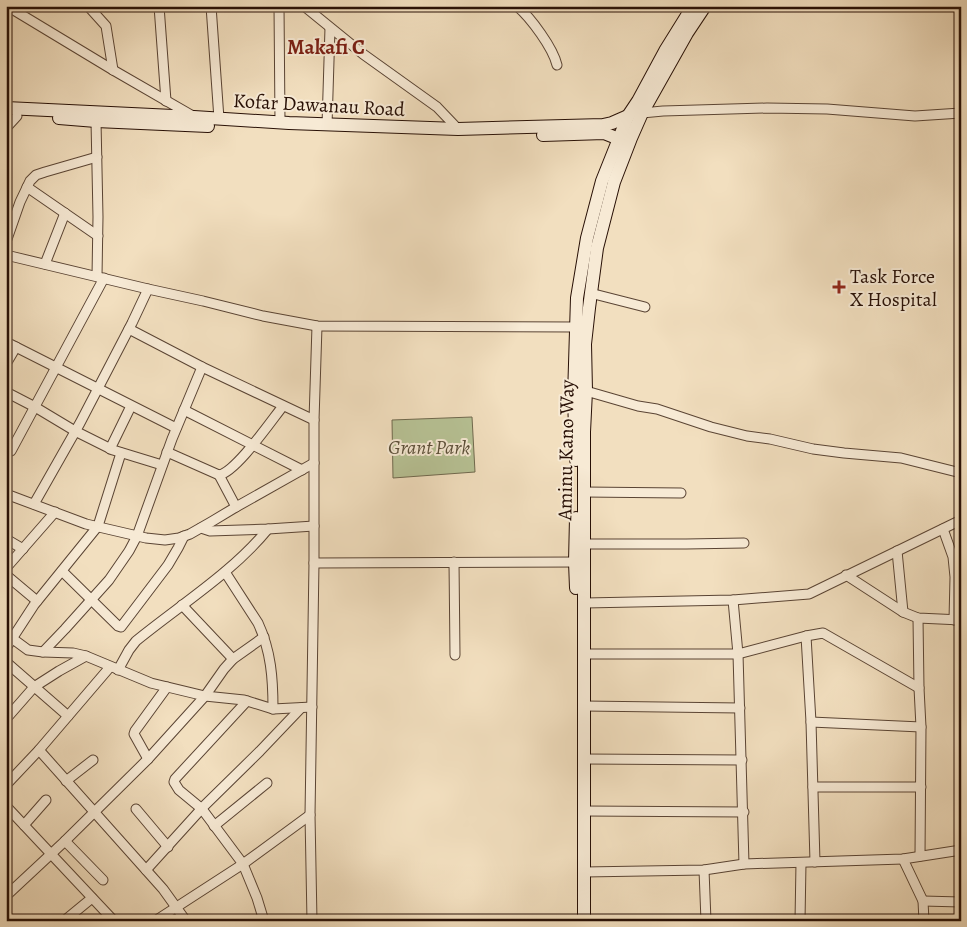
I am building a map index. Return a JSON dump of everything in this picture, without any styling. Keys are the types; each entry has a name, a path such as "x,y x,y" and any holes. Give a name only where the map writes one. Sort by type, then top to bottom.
{"main road":[{"name":"Aminu Kano Way","path":"576,921 576,591 584,544 587,238 602,181 628,116 693,6"},
{"name":"Aminu Kano Way","path":"584,921 585,603 580,562 576,467 574,398 576,298 587,286 614,182 642,113 686,33 706,6"},
{"name":"Kofar Dawanau Road","path":"10,113 194,117 327,125 458,129 602,125 628,116"},
{"name":"Kofar Dawanau Road","path":"10,113 96,121 448,137 604,133 619,138"}],"street":[{"path":"7,6 194,117"},
{"path":"88,6 106,26 113,70"},
{"path":"159,6 166,101"},
{"path":"211,6 220,118"},
{"path":"279,6 280,122"},
{"path":"304,6 363,54 437,107 458,129"},
{"path":"517,6 544,38 554,53 557,65"},
{"path":"327,125 330,28"},
{"path":"642,113 767,108 826,109 915,116 961,114"},
{"path":"6,128 10,113"},
{"path":"11,451 56,368 101,277 98,236 96,121"},
{"path":"6,242 30,180 36,175 97,156"},
{"path":"27,187 98,236"},
{"path":"45,264 65,213"},
{"path":"6,255 263,316 317,326 576,327"},
{"path":"587,286 645,307"},
{"path":"34,504 75,432 148,289"},
{"path":"312,921 310,815 314,420 317,326"},
{"path":"129,329 202,367 314,420"},
{"path":"6,342 176,428"},
{"path":"6,364 16,347"},
{"path":"43,652 121,565 129,551 137,536 176,428 202,367"},
{"path":"586,391 638,406 657,409 711,427 747,436 813,449 901,458 961,473"},
{"path":"6,392 35,407 75,432 110,449 162,465"},
{"path":"110,449 131,406"},
{"path":"219,475 232,468 253,445 283,406"},
{"path":"184,410 302,470"},
{"path":"167,452 219,475 236,507"},
{"path":"6,648 37,602 98,526 120,453"},
{"path":"6,494 86,524 137,536 164,540 184,536 201,528 314,463"},
{"path":"584,492 681,493"},
{"path":"6,568 55,512"},
{"path":"585,603 733,600 809,594 961,520"},
{"path":"201,528 210,531 314,526"},
{"path":"6,785 136,642 225,572 246,554 268,529"},
{"path":"846,575 903,612 918,618 958,620 953,558 943,529"},
{"path":"62,571 120,627 168,565 184,536"},
{"path":"6,539 23,549"},
{"path":"584,544 744,543"},
{"path":"897,551 903,612"},
{"path":"454,562 455,655"},
{"path":"314,563 580,562"},
{"path":"225,572 258,623 264,637 273,674 273,708"},
{"path":"6,575 37,602"},
{"path":"733,600 738,654 744,864"},
{"path":"182,605 233,659"},
{"path":"918,618 921,727 920,856"},
{"path":"584,654 738,654 823,633 919,688"},
{"path":"806,636 811,722 815,862"},
{"path":"6,896 95,813 148,759 205,696 233,659 264,637"},
{"path":"13,639 28,650 69,652 86,656 151,683 205,696 248,701 273,708 312,707"},
{"path":"6,718 34,687 86,656"},
{"path":"6,662 68,716"},
{"path":"148,759 134,734 167,687"},
{"path":"248,701 174,779 174,782 179,790 202,809 243,864 264,921"},
{"path":"584,706 740,708"},
{"path":"146,870 202,809 302,708"},
{"path":"811,722 921,727"},
{"path":"39,750 164,889 186,921"},
{"path":"584,759 742,760"},
{"path":"66,781 93,760"},
{"path":"214,826 267,783"},
{"path":"813,787 921,788"},
{"path":"24,825 46,800"},
{"path":"6,806 114,921"},
{"path":"136,809 168,846"},
{"path":"584,811 744,812"},
{"path":"155,921 243,864 310,815"},
{"path":"65,841 103,880"},
{"path":"584,872 704,870 744,864 903,858 961,850"},
{"path":"903,858 923,901 924,921"},
{"path":"800,921 801,863"},
{"path":"704,870 706,921"},
{"path":"64,921 92,898"},
{"path":"923,901 961,902"}],"green space":[{"name":"Grant Park","path":"472,417 475,472 393,478 392,420"}],"place":[{"name":"Task Force X Hospital","path":"839,287"}],"district":[{"name":"Makafi C","path":"326,47"}]}
